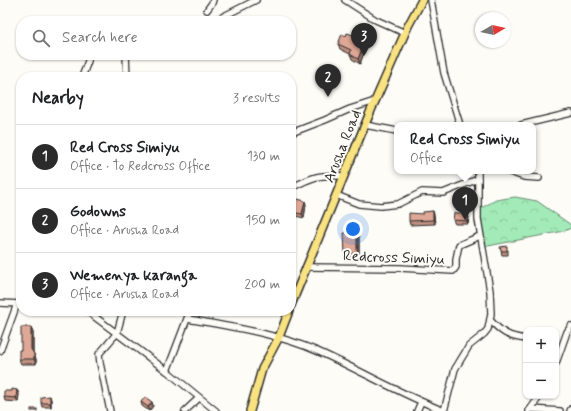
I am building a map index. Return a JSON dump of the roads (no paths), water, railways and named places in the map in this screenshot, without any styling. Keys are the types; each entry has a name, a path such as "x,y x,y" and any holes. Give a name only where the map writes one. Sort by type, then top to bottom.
{"main road":[{"name":"Arusha Road","path":"296,292 365,125 405,33 422,0"},
{"path":"250,411 262,370 279,337 287,316"}],"street":[{"path":"207,10 213,0"},
{"path":"224,16 256,0"},
{"path":"345,0 376,20 405,33"},
{"path":"431,0 444,73 459,122"},
{"path":"84,72 88,60"},
{"path":"126,60 127,72"},
{"path":"296,131 350,109 375,102"},
{"path":"534,122 571,113"},
{"path":"365,125 394,130"},
{"path":"296,186 326,174 344,176"},
{"path":"188,319 279,337 317,351 421,402 444,411 455,369 469,346 488,329 492,314 490,291 478,219 478,174"},
{"path":"516,174 524,177 539,178"},
{"path":"336,195 359,204 381,206 398,204 422,192 443,193 478,178"},
{"name":"Redcross Simiyu","path":"306,267 400,268 453,271 456,267 459,245 462,242 480,236"},
{"path":"0,303 16,304"},
{"path":"0,351 16,311"},
{"path":"94,316 167,371 216,411"},
{"path":"110,411 100,363 100,354 117,333 122,316"},
{"path":"167,371 189,316"},
{"path":"490,320 505,334 523,339"},
{"path":"559,346 571,326"},
{"path":"185,411 199,398"},
{"path":"530,410 538,399"},
{"path":"417,411 421,402"},
{"path":"530,410 560,411"}],"place":[{"name":"Wemenya karanga","path":"364,56"},
{"name":"Godowns","path":"328,97"},
{"name":"Red Cross Simiyu","path":"465,220"}]}
